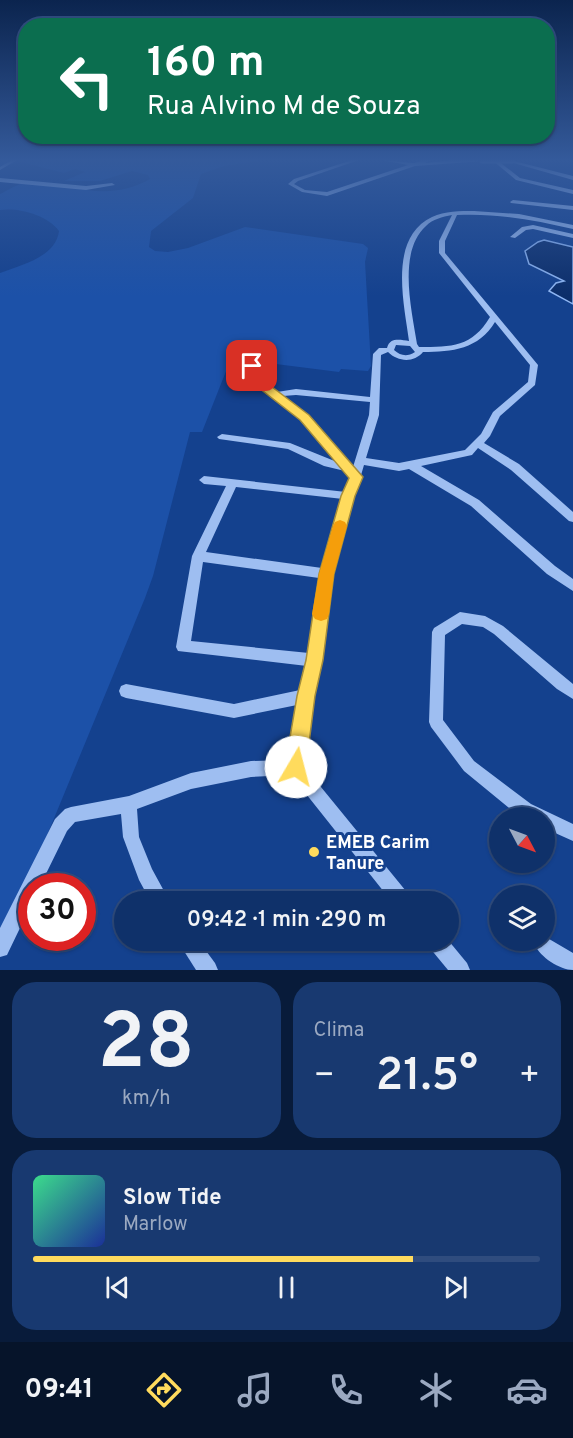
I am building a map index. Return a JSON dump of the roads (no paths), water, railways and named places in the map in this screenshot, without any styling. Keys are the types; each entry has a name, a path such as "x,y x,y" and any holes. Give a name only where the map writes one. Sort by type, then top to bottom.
{"street":[{"path":"546,205 573,208"},
{"path":"395,891 296,767 306,696 315,660 326,574 374,415 377,354 382,350 390,350 396,356 409,358 417,354 405,285 408,253 423,224 433,218 455,214 513,214 573,227"},
{"path":"222,437 290,446 328,463 356,469 399,467 468,453 485,436 496,414 532,382 534,365 442,253 442,241 455,214"},
{"path":"513,237 524,228 533,227 573,236"},
{"path":"390,350 392,344 396,342 444,350 474,343 489,329 494,317"},
{"path":"252,366 258,382 304,417 356,469"},
{"path":"273,395 296,392 375,400"},
{"path":"477,443 515,467 573,518"},
{"path":"411,465 475,503 551,570 573,586"},
{"path":"204,480 348,496"},
{"path":"232,484 198,556 183,647 315,660"},
{"path":"198,556 326,574"},
{"path":"521,807 469,766 436,722 439,632 460,618 486,622 510,640 551,678 573,692"},
{"path":"126,692 234,711 306,696"},
{"path":"0,948 61,825 71,815 129,804 191,781 251,769 296,767"},
{"path":"129,804 131,837 145,874 155,891"},
{"path":"555,824 573,833"},
{"path":"194,951 208,970"},
{"path":"445,951 460,970"},
{"path":"553,951 573,964"}],"place":[{"name":"EMEB Carim Tanure","path":"314,852"}]}
